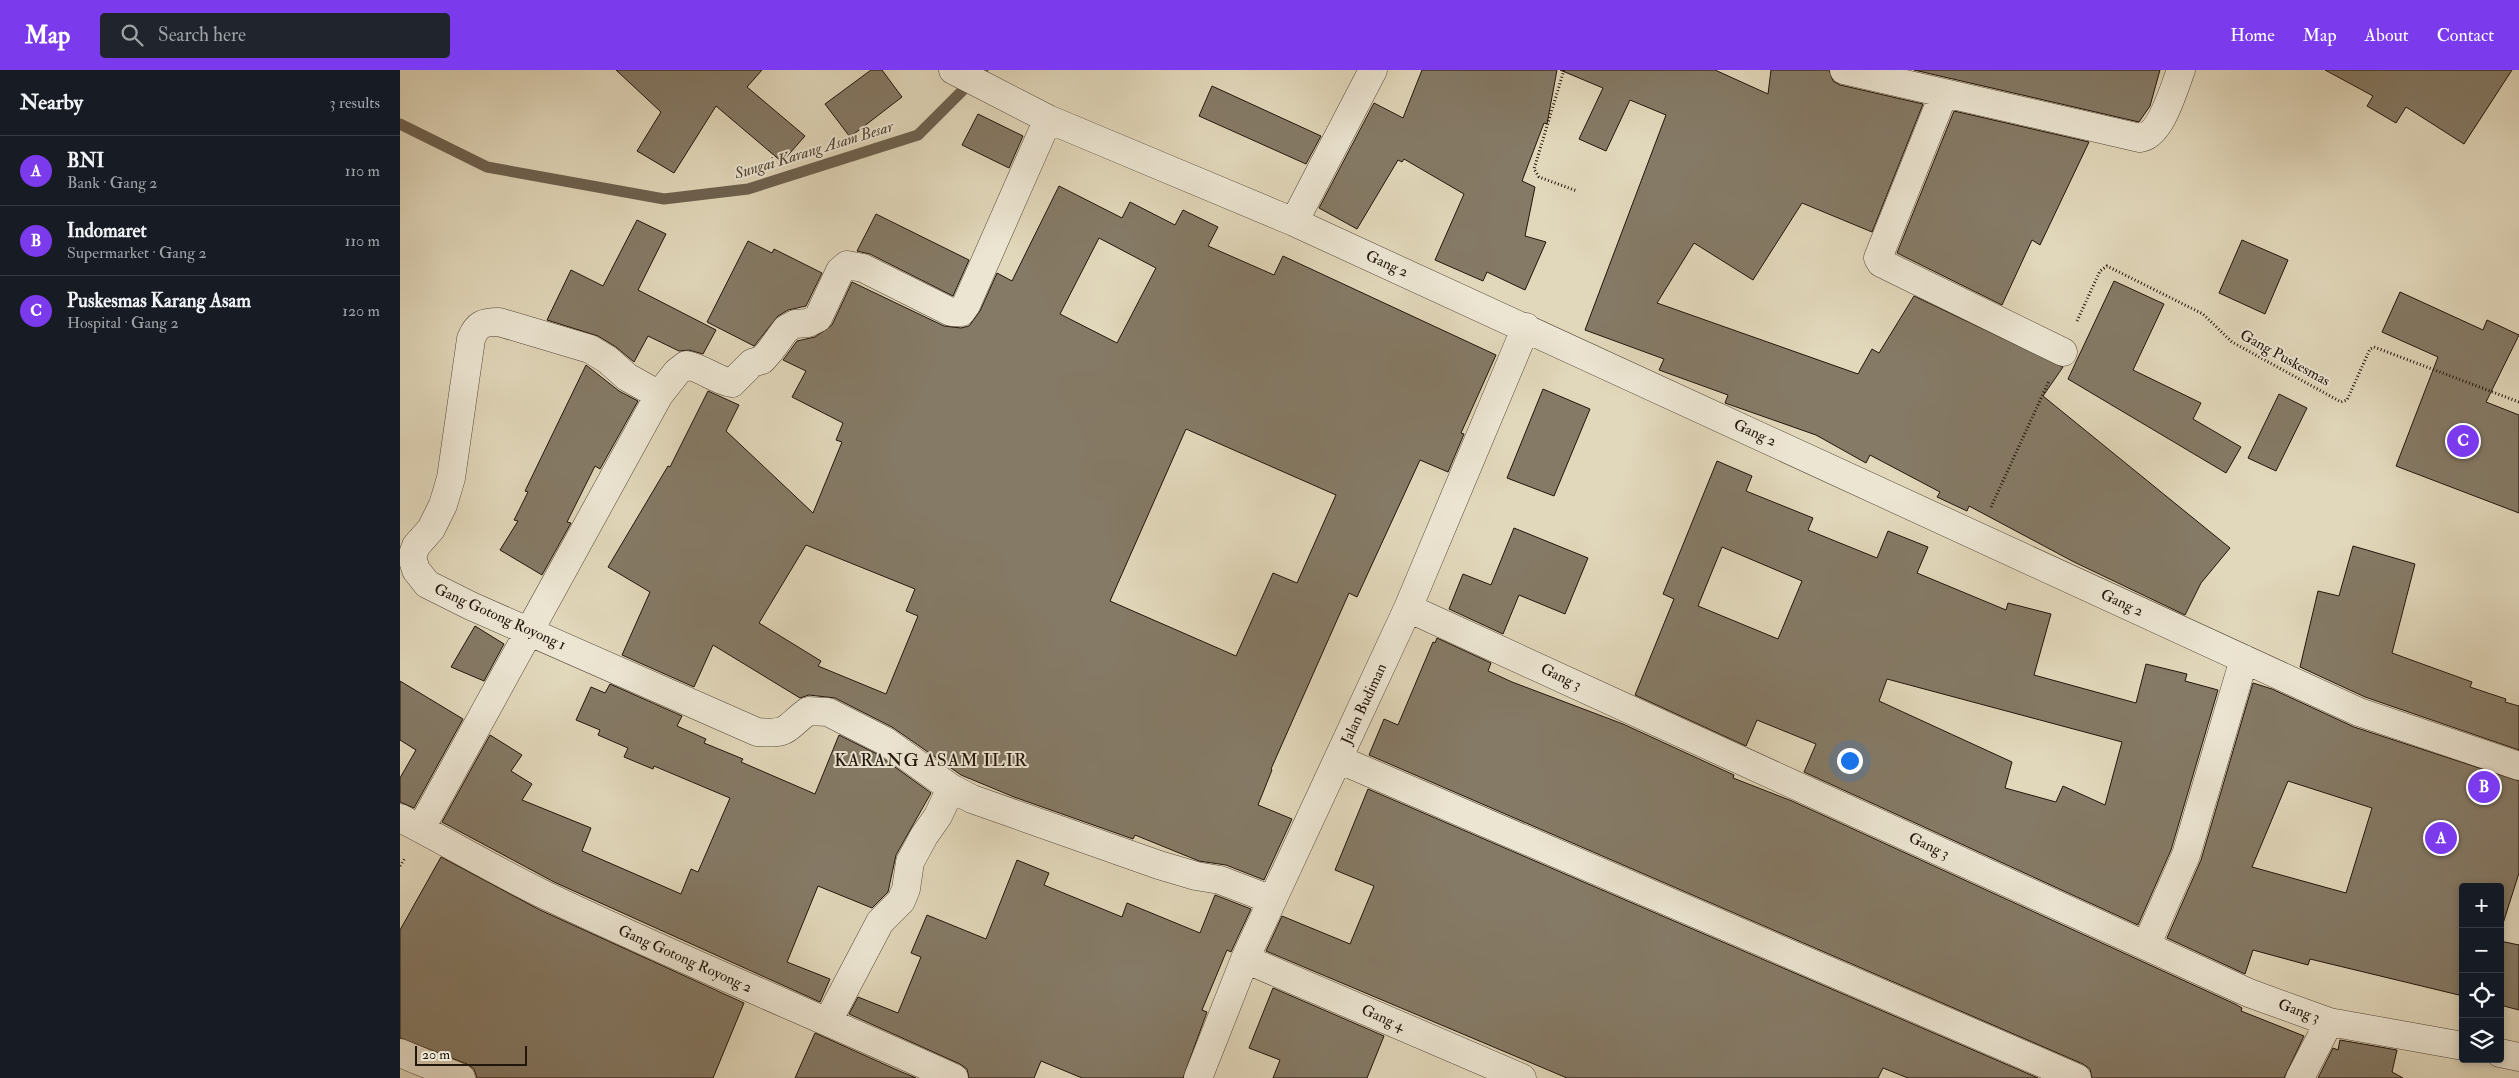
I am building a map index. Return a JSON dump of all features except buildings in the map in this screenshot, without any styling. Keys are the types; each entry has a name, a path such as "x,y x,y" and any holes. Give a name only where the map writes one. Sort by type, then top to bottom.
{"street":[{"name":"Gang 2","path":"952,70 1048,119 1294,222 1526,327 2359,712 2519,766"},
{"path":"1294,222 1372,70"},
{"path":"1844,70 2132,137 2147,138 2157,128 2181,70"},
{"path":"1944,93 1878,258 1881,263 2063,352"},
{"path":"411,823 529,630 659,395 677,372 686,365 697,367 722,381 732,383 752,363 762,360 786,328 795,324 808,323 818,318 840,270 847,265 864,268 951,312 961,312 1048,119"},
{"name":"Gang Gotong Royong 1","path":"659,395 627,377 608,360 590,349 499,322 485,322 476,327 471,339 451,478 443,504 431,529 416,546 412,557 416,570 428,584 757,732 774,734 789,730 808,711 828,712 886,741 951,788"},
{"name":"Jalan Budiman","path":"1198,1078 1245,959 1408,608 1526,327"},
{"name":"Gang 3","path":"1408,608 2249,992 2328,1022 2459,1045"},
{"path":"2146,946 2186,855 2244,659"},
{"path":"1338,758 2077,1078"},
{"path":"828,1021 880,922 900,901 906,889 910,862 924,836 938,816 951,788 972,799 1141,858 1196,876 1220,880 1272,900"},
{"name":"Gang Gotong Royong 2","path":"411,823 544,895 698,967 828,1021 954,1078"},
{"name":"Gang 4","path":"1245,959 1522,1078"},
{"path":"2300,1078 2328,1022"},
{"path":"400,1053 461,1078"},
{"path":"2504,1054 2519,1057"}],"path":[{"path":"1564,70 1534,169 1539,177 1576,191"},
{"name":"Gang Puskesmas","path":"1978,535 2100,270 2107,266 2203,314 2232,342 2341,402 2347,400 2370,348 2374,347 2519,402"}],"waterway":[{"name":"Sungai Karang Asam Besar","path":"400,124 487,167 664,199 748,189 918,135 983,70"}],"place":[{"name":"Puskesmas Karang Asam","path":"2463,441"},
{"name":"Indomaret","path":"2484,787"},
{"name":"BNI","path":"2441,838"}],"district":[{"name":"KARANG ASAM ILIR","path":"931,760"}]}
